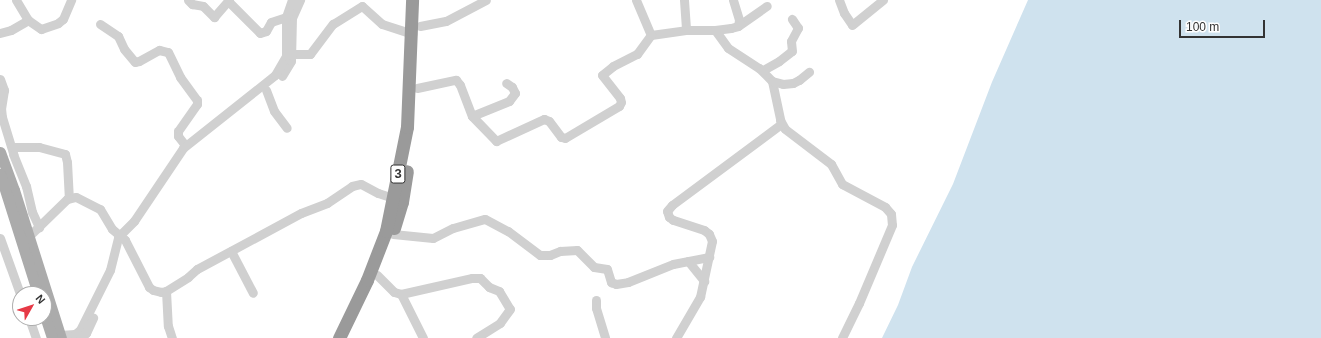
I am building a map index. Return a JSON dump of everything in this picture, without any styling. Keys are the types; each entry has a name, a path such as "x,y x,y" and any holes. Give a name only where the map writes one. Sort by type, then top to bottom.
{"highway":[{"name":"3","path":"348,338 377,275 393,234 402,202 415,124 417,88 416,30 412,0"},
{"name":"3","path":"339,338 377,256 386,231 408,127 420,0"}],"main road":[{"path":"0,152 29,236 57,337"},
{"path":"0,174 35,286"},
{"path":"51,326 57,337"}],"street":[{"path":"16,0 28,20 41,29 58,24 64,19 71,0"},
{"path":"188,0 192,4 203,6 214,18 229,0 260,33 266,31 271,22 286,17"},
{"path":"57,337 75,334 80,330 110,270 123,237 185,145 275,75 286,56 286,17 292,0"},
{"path":"80,338 86,333 110,283 123,237 142,219 187,151 266,90 280,78 291,62 292,18 300,0"},
{"path":"292,54 310,54 333,24 362,6 382,24 416,30 446,21 486,0"},
{"path":"636,0 652,35"},
{"path":"684,0 686,30"},
{"path":"733,0 739,20 738,26"},
{"path":"839,0 844,13 852,25 883,0"},
{"path":"417,88 456,80 460,85 472,116 496,141 544,118 550,121 561,137 565,138 619,106 621,102 620,98 602,75 612,66 637,54 652,35 686,30 715,30 738,26 766,6"},
{"path":"763,70 792,52 791,41 798,28 792,19"},
{"path":"0,33 11,30 28,20"},
{"path":"100,24 118,36 124,48 135,62 159,50 168,52 180,77 197,100 197,104 178,131 178,136 185,145"},
{"path":"715,30 734,53 763,70 772,81 781,124 834,168 837,177 842,184 885,207 889,210 893,219 892,225 859,303 842,338"},
{"path":"772,81 783,84 793,83 809,72"},
{"path":"0,79 4,90 1,108 2,125 12,147 26,186 32,212 39,227"},
{"path":"472,116 508,101 515,93 512,87 506,83"},
{"path":"266,90 274,111 287,128"},
{"path":"676,338 700,297 712,241 709,234 673,220 669,217 667,211 683,196 781,124"},
{"path":"12,147 39,147 65,154 67,162 69,197"},
{"path":"29,236 69,197 76,197 96,206 103,213 112,229 123,237 150,287 156,292 166,291 188,277 197,269 301,213 322,206 357,184 361,184 378,193 393,198"},
{"path":"393,234 433,238 453,228 485,219 508,231 540,255 550,255 560,250 577,250 594,267 607,269 611,282 616,284 628,282 668,265 709,257"},
{"path":"0,238 4,261 16,286"},
{"path":"237,261 240,246"},
{"path":"231,251 253,293"},
{"path":"688,261 704,281"},
{"path":"377,275 394,292 401,294 472,278 480,278 489,287 499,291 510,308 498,325 476,338"},
{"path":"166,291 168,326 172,338"},
{"path":"401,294 423,338"},
{"path":"596,300 596,308 605,338"},
{"path":"32,326 36,338"}],"water":[{"path":"1028,0 1321,0 1321,338 882,338 898,305 912,267 953,184 992,82"}]}
